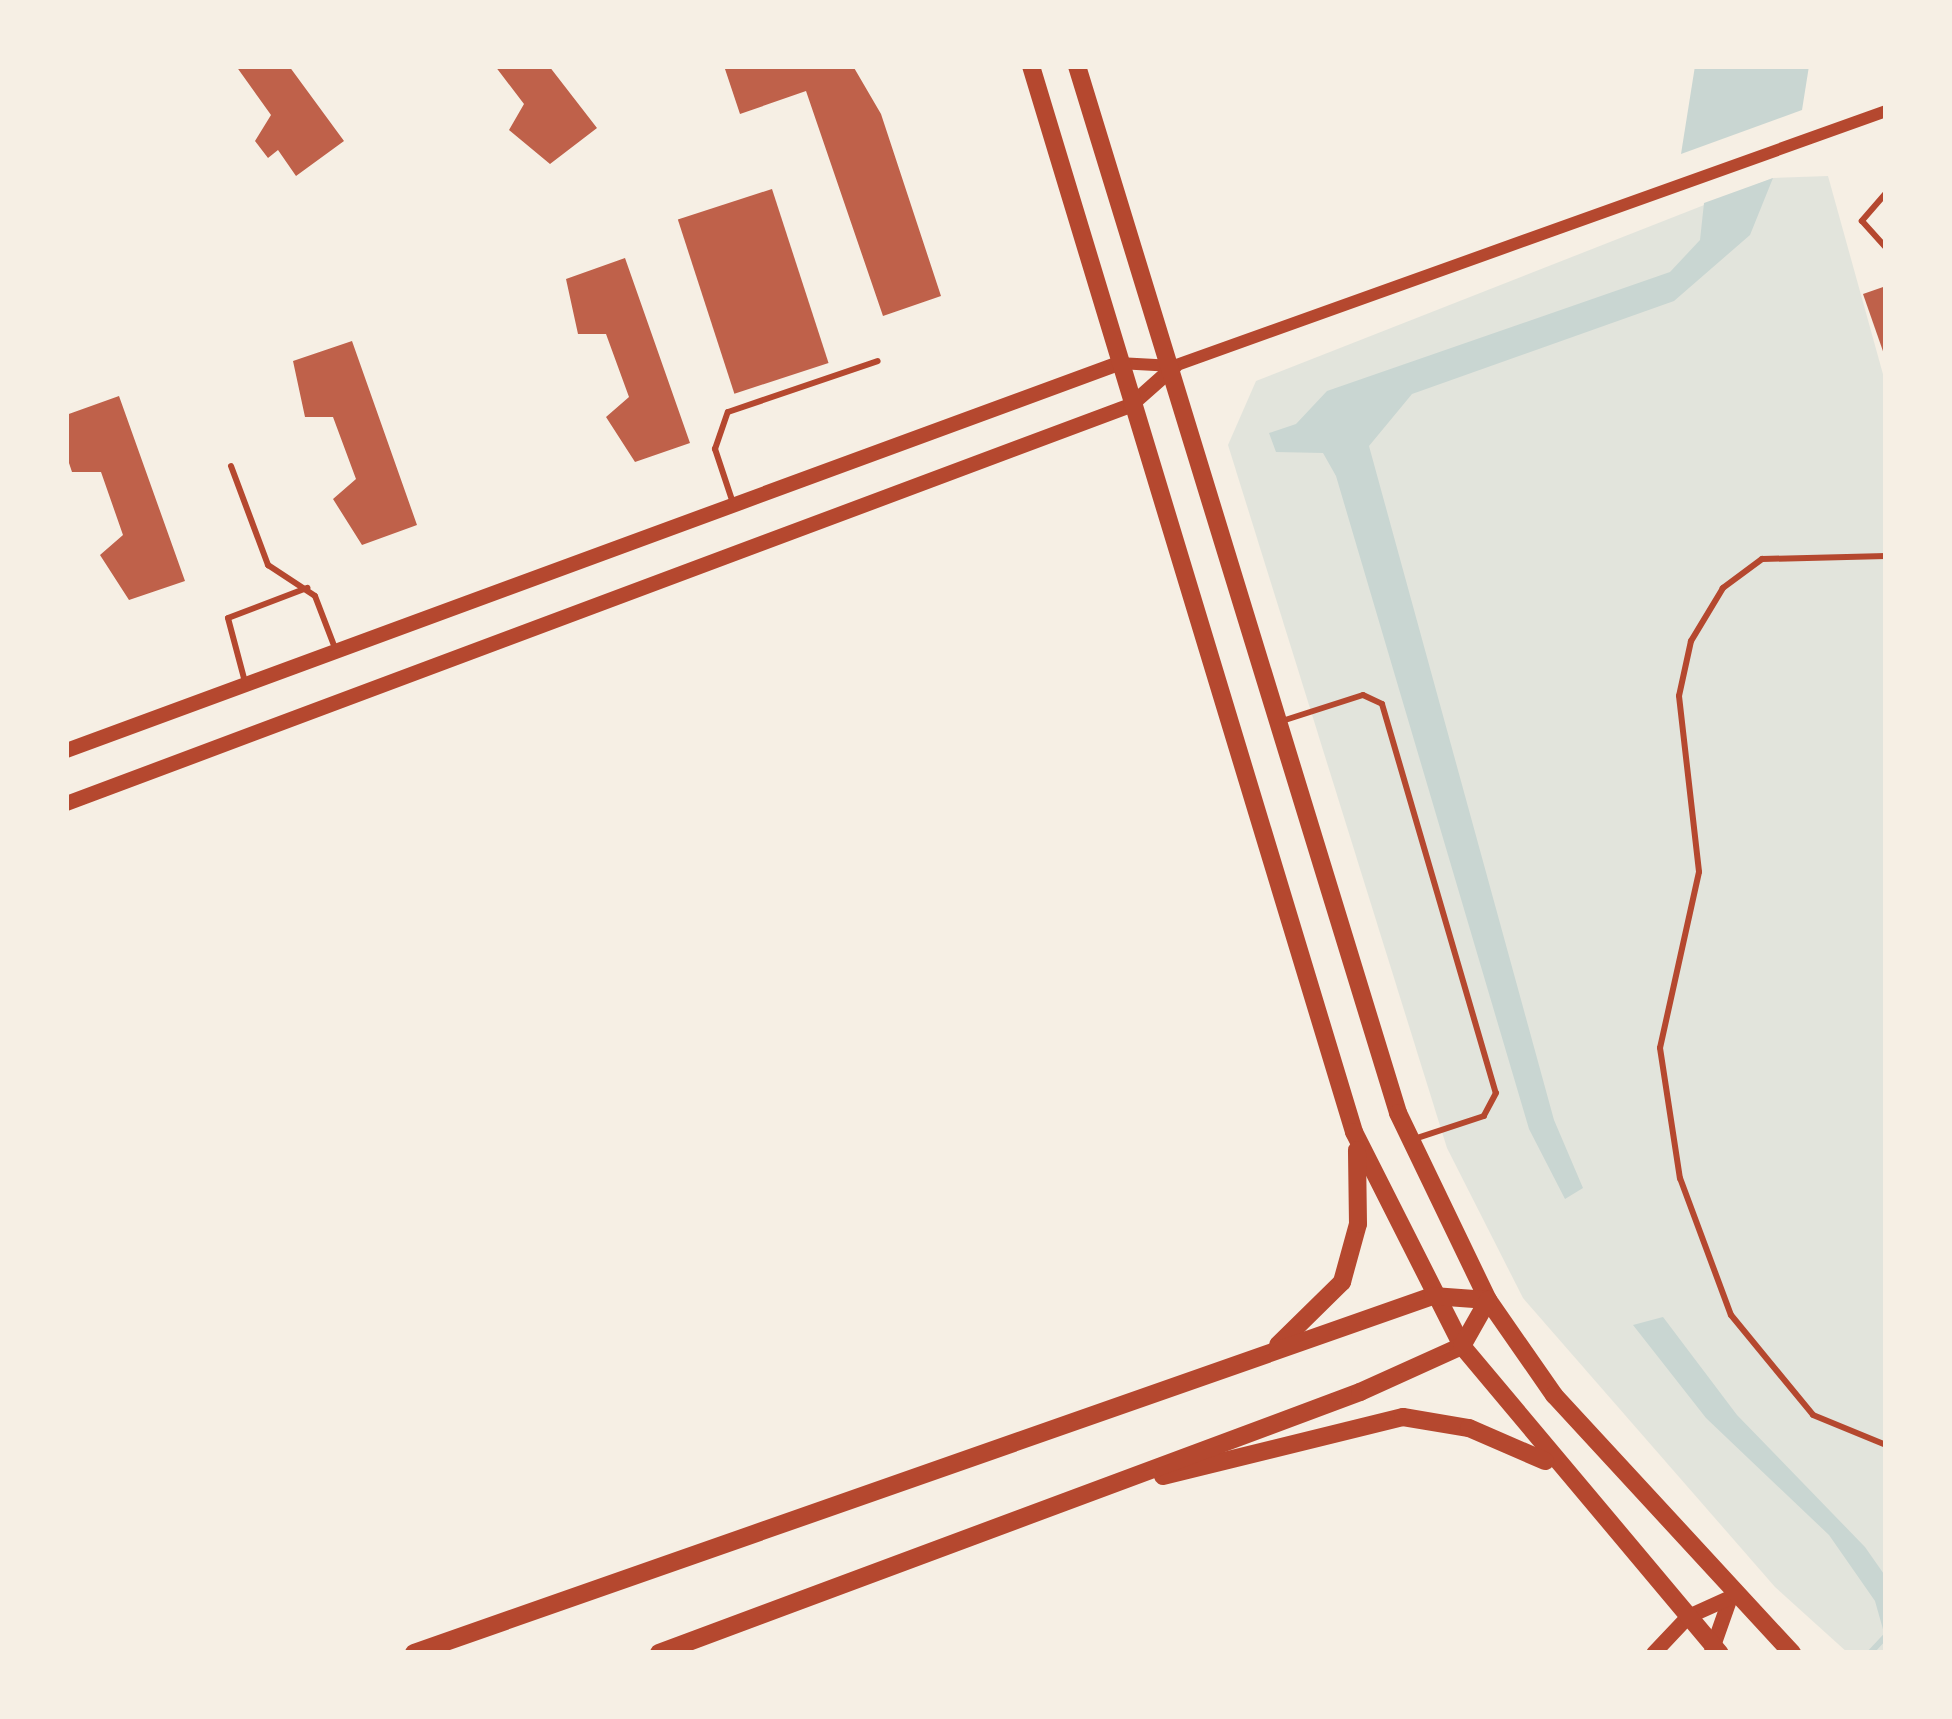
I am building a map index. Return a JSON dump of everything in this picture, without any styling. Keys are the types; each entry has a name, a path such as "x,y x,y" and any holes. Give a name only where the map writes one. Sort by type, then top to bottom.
{"main road":[{"path":"1030,66 1354,1132 1432,1297 1462,1346 1553,1465 1715,1651"},
{"path":"1077,66 1411,1140 1488,1300 1554,1395 1730,1597 1792,1653"},
{"path":"1263,1357 1342,1282 1358,1224 1360,1163 1322,1024"},
{"path":"413,1653 1432,1297 1488,1300"},
{"path":"659,1653 1462,1346 1488,1300"},
{"path":"1036,1512 1355,1421 1468,1428 1553,1465"}],"street":[{"path":"66,803 1130,405 1174,366 1886,111"},
{"path":"66,750 1118,363 1174,366"},
{"path":"1653,1653 1688,1616 1730,1597"},
{"path":"1715,1651 1730,1597"}],"lane":[{"path":"1886,193 1862,221 1886,248"},
{"path":"733,503 715,449 728,412 878,361"},
{"path":"231,466 268,566 307,588 335,648"},
{"path":"1886,556 1762,559 1723,588 1691,641 1679,696 1699,872 1660,1048 1680,1178 1731,1315 1814,1415 1886,1445"},
{"path":"245,682 228,618 307,588"},
{"path":"1281,722 1363,695 1382,704 1496,1093 1484,1116 1411,1140"},
{"path":"1886,1016 1886,1100"}],"shaded area":[{"path":"1695,66 1809,66 1802,110 1681,154"},
{"path":"1828,176 1886,385 1886,1653 1848,1653 1775,1587 1523,1298 1447,1148 1228,445 1256,381 1773,178"},
{"path":"1773,178 1750,235 1674,301 1412,394 1369,446 1554,1120 1583,1188 1565,1199 1529,1129 1336,476 1323,453 1276,452 1269,433 1296,424 1327,391 1670,272 1700,240 1704,203"},
{"path":"1663,1317 1737,1415 1865,1547 1886,1577 1886,1640 1875,1601 1829,1535 1706,1418 1633,1325"}],"building":[{"path":"236,66 289,66 344,141 296,176 278,150 268,158 255,141 271,115"},
{"path":"495,66 549,66 597,128 550,164 509,130 524,104"},
{"path":"724,66 853,66 881,114 941,296 883,316 806,91 740,114"},
{"path":"772,189 829,363 734,394 678,220"},
{"path":"625,258 690,443 635,462 606,417 629,397 606,334 578,334 566,279"},
{"path":"1886,286 1886,357 1885,357 1863,294"},
{"path":"352,341 417,525 362,545 333,499 356,479 333,417 305,417 293,361"},
{"path":"119,396 185,581 129,600 100,555 123,535 101,472 72,472 66,454 66,415"}],"waterway":[{"path":"1870,1653 1886,1636"}]}
